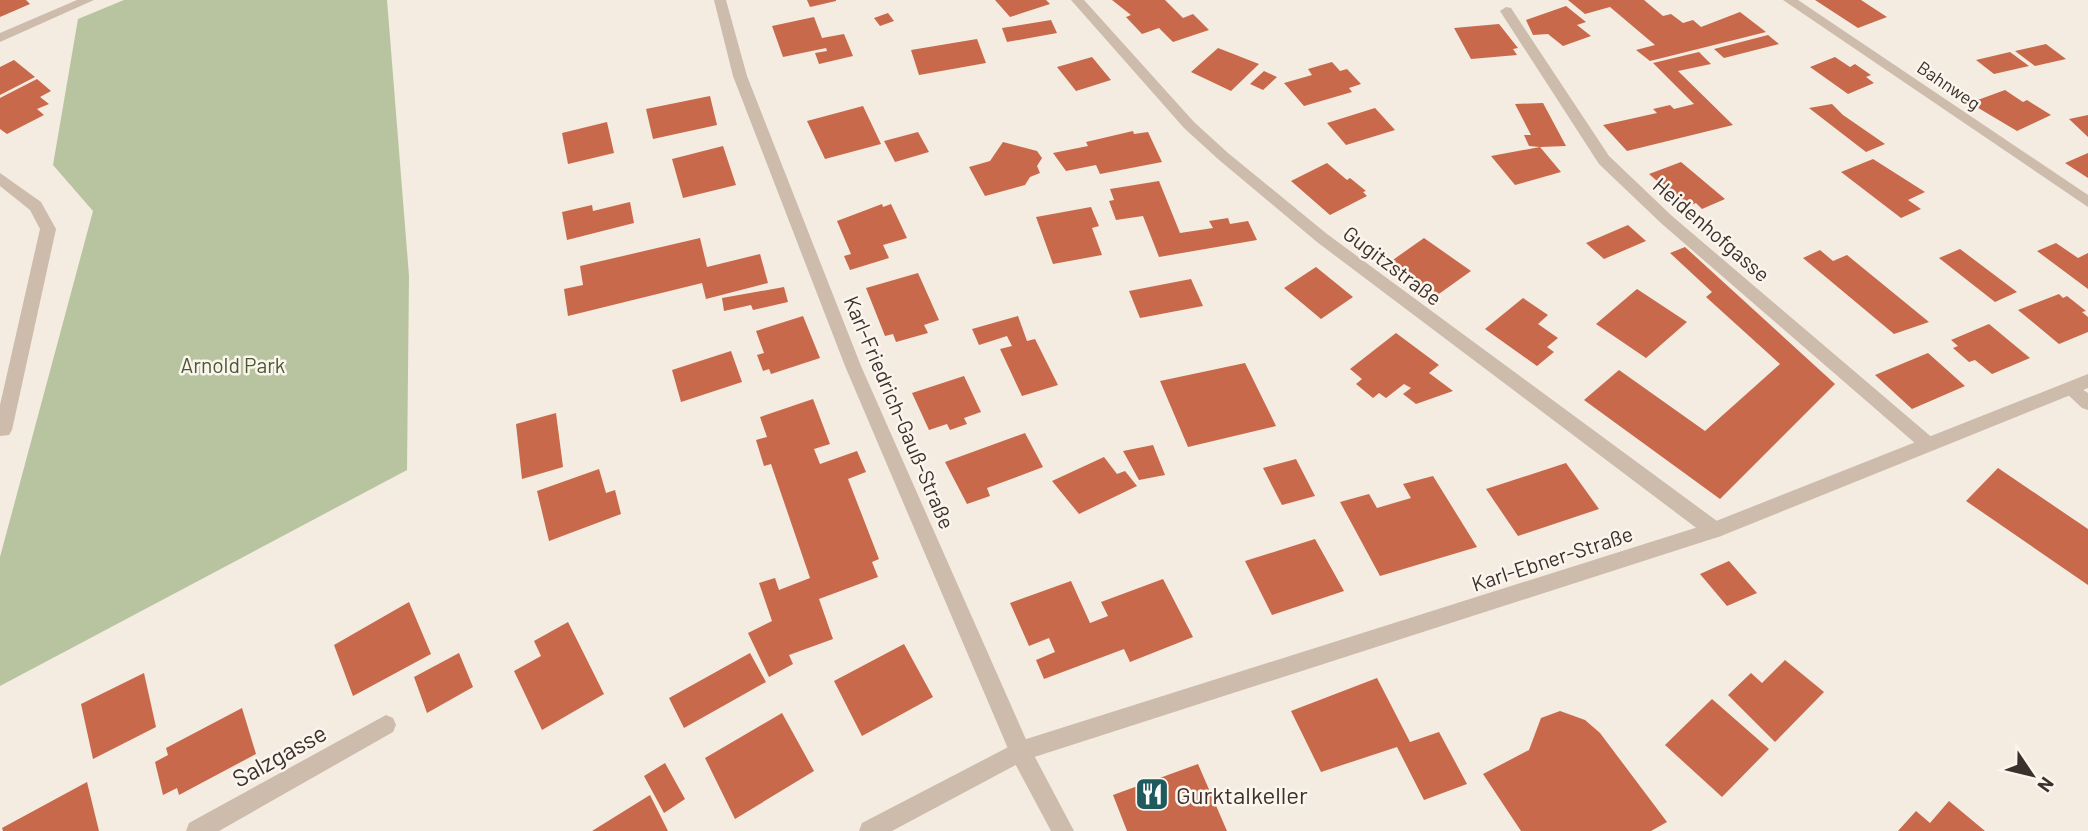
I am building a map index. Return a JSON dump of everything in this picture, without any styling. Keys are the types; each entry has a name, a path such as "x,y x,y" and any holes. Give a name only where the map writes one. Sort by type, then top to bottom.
{"street":[{"path":"0,38 88,0"},
{"name":"Karl-Friedrich-Gauß-Straße","path":"720,0 740,76 853,366 1020,751 1063,831"},
{"name":"Gugitzstraße","path":"1077,0 1189,125 1223,156 1322,238 1714,530"},
{"name":"Bahnweg","path":"1789,0 2088,202"},
{"name":"Heidenhofgasse","path":"1506,11 1604,160 1667,220 1929,445"},
{"path":"0,178 38,208 46,217 48,229 3,430"},
{"path":"2079,385 2088,403"},
{"name":"Karl-Ebner-Straße","path":"870,831 1020,751 1714,530 2079,385"},
{"name":"Salzgasse","path":"197,831 386,725"}],"green space":[{"name":"Arnold Park","path":"124,0 387,0 409,276 407,470 0,686 0,557 93,211 53,165 78,19"}],"building":[{"path":"0,0 26,0 30,4 0,17"},
{"path":"807,0 836,0 836,1 810,7"},
{"path":"995,0 1046,0 1050,4 1010,17"},
{"path":"1112,0 1165,0 1183,18 1193,14 1209,30 1173,42 1159,28 1142,34 1126,17 1131,15"},
{"path":"1568,0 1644,0 1663,16 1671,14 1683,23 1693,20 1701,27 1740,12 1766,32 1650,61 1636,50 1655,45 1610,7 1585,14"},
{"path":"1815,0 1861,0 1887,17 1858,28"},
{"path":"1566,6 1586,22 1577,25 1591,36 1563,46 1548,34 1533,35 1526,20"},
{"path":"888,13 894,21 880,26 874,18"},
{"path":"814,17 822,38 844,34 853,56 819,64 815,53 827,51 826,48 783,57 772,26"},
{"path":"1051,20 1057,33 1007,42 1002,28"},
{"path":"1499,24 1518,48 1513,49 1517,55 1471,59 1454,28"},
{"path":"1768,35 1779,44 1724,58 1714,49"},
{"path":"977,39 986,63 919,75 911,50"},
{"path":"2046,44 2066,59 2035,66 2015,51"},
{"path":"1218,48 1259,64 1231,91 1191,72"},
{"path":"1699,52 1711,64 1678,71 1733,125 1627,151 1603,125 1657,113 1653,109 1670,105 1674,109 1694,104 1653,63"},
{"path":"2010,52 2029,66 1994,74 1976,60"},
{"path":"1092,57 1111,80 1076,91 1057,67"},
{"path":"1835,57 1850,67 1855,64 1871,75 1866,77 1874,83 1848,94 1810,67"},
{"path":"14,60 35,77 0,95 0,67"},
{"path":"1332,62 1340,71 1347,69 1361,84 1349,88 1352,92 1304,106 1284,83 1312,75 1308,69"},
{"path":"1264,71 1277,77 1263,90 1250,84"},
{"path":"37,79 51,91 40,97 49,104 37,109 44,115 7,134 0,129 0,98"},
{"path":"2005,90 2051,115 2017,131 1975,106 1975,101"},
{"path":"710,96 717,125 653,139 646,109"},
{"path":"1543,103 1566,146 1529,146 1524,135 1531,135 1515,104"},
{"path":"1832,104 1843,115 1885,144 1866,152 1809,108"},
{"path":"863,106 881,144 825,159 807,121"},
{"path":"1375,108 1395,130 1346,145 1327,123"},
{"path":"2088,115 2088,137 2069,119"},
{"path":"607,122 614,153 568,164 562,133"},
{"path":"1133,131 1134,134 1148,132 1162,162 1100,174 1096,165 1066,171 1053,153 1088,146 1086,142"},
{"path":"918,132 929,152 895,162 884,141"},
{"path":"1003,142 1037,151 1042,158 1037,166 1040,173 1030,177 1025,185 985,196 969,167 990,161"},
{"path":"723,146 736,185 683,198 672,159"},
{"path":"1540,147 1561,172 1515,185 1491,156"},
{"path":"2088,153 2088,178 2065,163"},
{"path":"1873,159 1925,192 1908,200 1921,209 1901,218 1841,172"},
{"path":"1681,162 1725,199 1702,209 1696,203 1687,207 1649,174"},
{"path":"1327,163 1347,180 1350,178 1366,191 1363,192 1367,196 1330,215 1291,181"},
{"path":"1159,181 1180,233 1213,228 1209,221 1228,218 1230,224 1248,221 1257,240 1159,257 1143,216 1116,220 1109,201 1114,200 1110,189"},
{"path":"630,202 634,223 567,240 562,212 592,205 593,211"},
{"path":"882,204 883,207 891,204 907,238 883,245 889,258 850,270 844,256 851,254 837,221"},
{"path":"1091,207 1099,226 1092,228 1102,255 1053,264 1036,217"},
{"path":"1628,225 1646,241 1604,259 1586,243"},
{"path":"700,238 707,267 760,254 768,283 706,299 702,283 568,316 564,289 583,285 580,266"},
{"path":"1424,238 1471,271 1436,296 1390,262"},
{"path":"2056,243 2078,258 2088,253 2088,289 2037,251"},
{"path":"1685,247 1835,384 1720,499 1584,400 1619,370 1705,431 1780,364 1706,297 1712,292 1670,253"},
{"path":"1960,249 2017,292 1995,302 1939,258"},
{"path":"1820,250 1833,261 1847,255 1929,322 1894,334 1803,258"},
{"path":"1316,267 1353,297 1321,319 1284,288"},
{"path":"918,273 939,320 924,325 928,333 896,342 893,334 885,336 866,288"},
{"path":"1191,279 1203,306 1140,318 1129,291"},
{"path":"784,287 788,302 753,310 751,305 724,311 722,298"},
{"path":"1637,289 1687,322 1646,358 1596,324"},
{"path":"2059,294 2063,298 2067,296 2086,311 2082,312 2088,317 2088,332 2059,344 2018,310"},
{"path":"1523,298 1548,315 1538,324 1558,338 1547,347 1554,352 1537,366 1485,329"},
{"path":"803,316 820,358 771,374 769,369 763,371 757,355 764,353 756,331"},
{"path":"1018,316 1027,341 1035,339 1058,385 1022,396 1000,349 1012,346 1007,336 979,345 972,329"},
{"path":"1989,324 2030,358 1992,374 1975,360 1969,362 1953,348 1958,346 1951,340"},
{"path":"1396,333 1439,365 1429,373 1453,391 1416,404 1403,394 1411,388 1404,384 1386,398 1379,393 1373,398 1356,384 1362,379 1350,369"},
{"path":"731,351 742,382 681,402 672,370"},
{"path":"1928,353 1965,386 1912,409 1875,375"},
{"path":"1245,363 1276,426 1188,447 1160,381"},
{"path":"964,376 981,412 964,418 967,424 950,430 947,424 929,430 912,393"},
{"path":"813,399 830,444 814,449 820,464 857,451 866,472 848,479 879,559 872,562 878,577 819,599 833,639 789,655 793,664 769,677 748,633 772,621 759,583 775,578 779,590 810,578 771,464 764,466 756,440 767,437 760,417"},
{"path":"556,413 563,467 522,479 516,424"},
{"path":"1025,433 1043,467 987,488 990,496 967,504 945,462"},
{"path":"1153,445 1165,475 1139,480 1123,451"},
{"path":"1104,457 1117,474 1125,471 1137,486 1079,514 1052,481"},
{"path":"1296,459 1315,496 1282,505 1263,468"},
{"path":"1566,463 1599,509 1518,536 1486,489"},
{"path":"1998,468 2088,529 2088,585 1966,501"},
{"path":"599,469 606,493 615,490 621,514 549,541 537,491"},
{"path":"1433,476 1477,547 1380,576 1340,502 1369,494 1377,508 1411,498 1403,484"},
{"path":"1315,539 1344,591 1272,615 1245,561"},
{"path":"1729,561 1757,593 1727,606 1700,574"},
{"path":"1163,579 1193,637 1130,662 1124,649 1044,679 1036,660 1055,652 1049,638 1029,646 1010,603 1071,581 1090,623 1108,616 1101,602"},
{"path":"409,602 431,654 353,696 334,645"},
{"path":"568,622 604,694 542,730 514,671 541,656 534,641"},
{"path":"904,644 933,697 862,736 834,681"},
{"path":"459,653 473,687 427,713 414,677"},
{"path":"750,653 766,682 684,728 669,698"},
{"path":"1785,660 1824,692 1775,742 1728,695 1751,673 1762,683"},
{"path":"144,673 156,727 93,759 81,704"},
{"path":"1377,678 1410,742 1439,732 1467,784 1424,800 1397,747 1321,772 1291,711"},
{"path":"1712,699 1769,749 1722,797 1665,745"},
{"path":"242,708 256,754 179,795 177,788 163,795 155,762 168,755 166,748"},
{"path":"1560,711 1585,720 1600,733 1667,822 1651,831 1521,831 1483,774 1529,750 1541,718"},
{"path":"782,713 814,771 735,819 705,758"},
{"path":"665,763 685,799 664,813 644,776"},
{"path":"1198,764 1227,831 1127,831 1113,795"},
{"path":"87,782 99,831 3,831 2,828"},
{"path":"650,795 668,831 592,831"},
{"path":"1949,801 1985,831 1898,831 1916,811 1930,823"}],"place":[{"name":"Gurktalkeller","path":"1152,794"}]}
